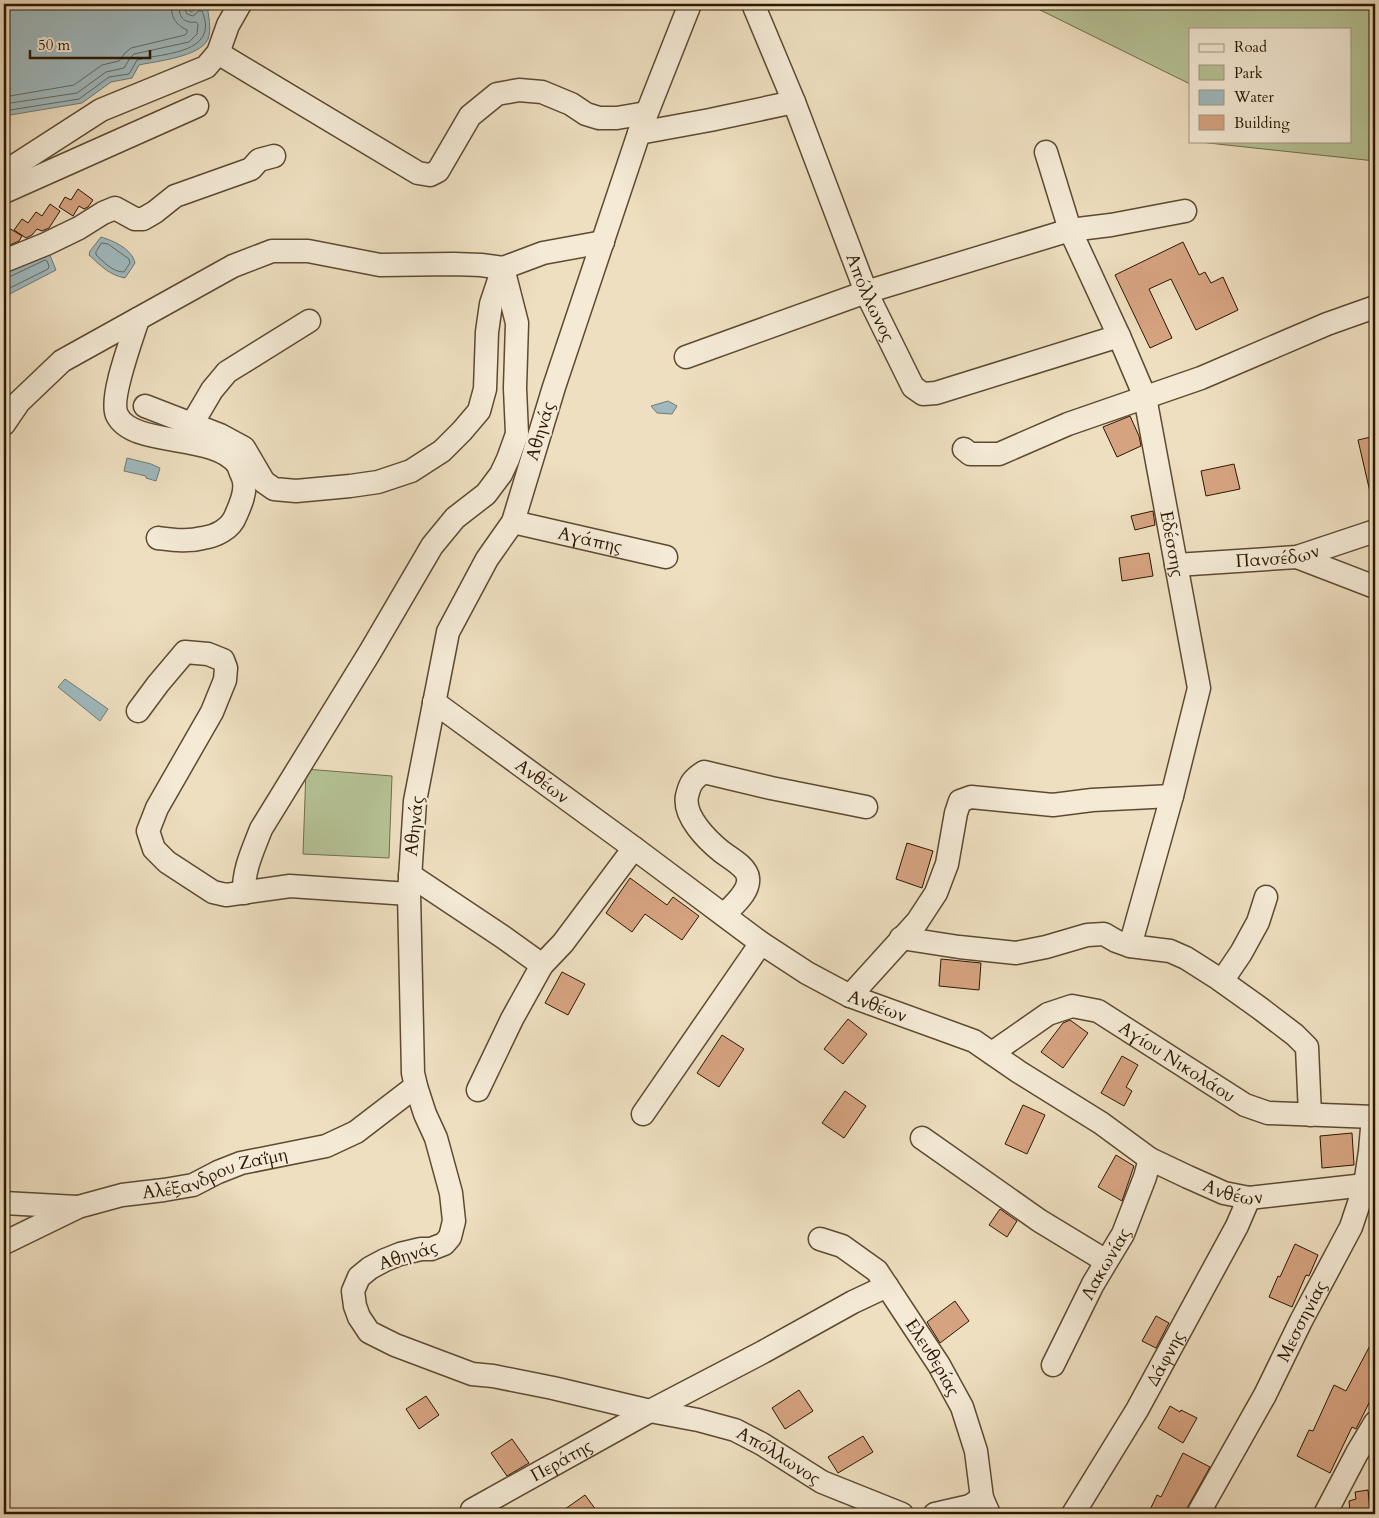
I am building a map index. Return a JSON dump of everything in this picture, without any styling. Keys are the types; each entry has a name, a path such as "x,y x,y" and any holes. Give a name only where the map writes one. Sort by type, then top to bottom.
{"street":[{"path":"4,170 11,168 101,110 206,67 218,53 228,25 240,4"},
{"name":"Αθηνάς","path":"650,1410 553,1388 493,1376 472,1374 395,1345 369,1332 359,1317 352,1291 360,1277 370,1268 385,1260 400,1254 421,1249 431,1249 444,1244 450,1236 454,1221 451,1193 436,1138 425,1114 413,1073 409,885 415,801 434,702 448,632 487,559 513,522 554,387 643,123 690,4"},
{"name":"Απόλλωνος","path":"753,4 794,102 866,292 912,387 923,394 936,392 1118,336"},
{"path":"218,53 418,173 430,175 438,171 470,116 497,94 519,90 542,92 571,104 586,114 599,118 616,118 643,123 710,120 794,102"},
{"path":"4,192 197,106"},
{"name":"Εδέσσης","path":"1046,152 1070,230 1144,397 1199,688 1172,796 1130,946"},
{"path":"4,261 80,228 103,213 115,208 135,219 143,219 155,212 174,196 251,168 259,160 274,156"},
{"path":"686,357 866,292 1070,230 1111,225 1185,211"},
{"path":"4,424 20,402 62,361 233,266 272,251 308,251 380,265 454,264 503,268 543,253 603,242"},
{"path":"145,406 220,435 244,448 264,482 274,490 296,491 350,486 378,482 411,471 442,450 479,412 485,390 487,332 491,304 503,268"},
{"path":"244,892 243,880 261,829 370,652 432,546 454,518 486,494 501,474 508,459 517,434 515,388 516,323 503,268"},
{"path":"964,449 970,454 999,454 1068,424 1201,378 1327,324 1375,307"},
{"path":"138,319 123,366 115,402 116,414 122,422 135,430 154,436 204,446 226,454 238,465 245,483 235,520 222,532 205,538 185,541 158,538"},
{"path":"192,424 212,390 227,372 309,321"},
{"name":"Αγάπης","path":"513,522 666,557"},
{"name":"Πανσέδων","path":"1176,565 1297,558 1375,531"},
{"path":"1297,558 1375,587"},
{"path":"138,711 185,652 208,654 223,660 226,668 225,680 212,712 157,808 148,831 154,849 167,862 213,892 226,895 290,886 409,885 503,936 542,965"},
{"name":"Ανθέων","path":"434,702 761,943 807,974 850,996 974,1041 1019,1072 1101,1123 1150,1159 1224,1192 1249,1198 1370,1187"},
{"path":"724,915 746,890 749,881 748,874 709,840 693,821 686,803 693,779 704,772 866,808"},
{"path":"850,996 916,922 936,893 947,864 960,801 971,796 1053,805 1092,800 1172,796"},
{"path":"478,1090 512,1019 542,965 562,942 634,848"},
{"path":"1222,981 1241,953 1258,922 1266,897"},
{"path":"901,938 1016,953 1087,934 1104,934 1130,946 1170,951 1186,958 1222,981 1282,1025 1306,1047 1310,1115"},
{"path":"643,1114 761,943"},
{"name":"Αγίου Νικολάου","path":"992,1053 1048,1014 1072,1006 1098,1011 1245,1105 1268,1113 1374,1117"},
{"name":"Αλέξανδρου Ζαΐμη","path":"4,1243 78,1207 122,1194 194,1185 240,1163 326,1146 356,1132 416,1086"},
{"name":"Μεσσηνίας","path":"1198,1514 1264,1395 1351,1228 1370,1187 1370,1151 1374,1117"},
{"path":"922,1138 1040,1221 1106,1261"},
{"name":"Λακωνίας","path":"1053,1365 1106,1261 1123,1234 1150,1159"},
{"name":"Δάφνης","path":"1073,1514 1137,1410 1237,1226 1249,1198"},
{"path":"4,1203 78,1207"},
{"name":"Ελευθερίας","path":"820,1240 842,1246 877,1271 938,1365 962,1407 976,1451 986,1506"},
{"name":"Περάτης","path":"472,1510 650,1410 763,1352 853,1302 887,1286"},
{"name":"Απόλλωνος","path":"650,1410 735,1430 762,1444 822,1482 902,1514"},
{"path":"1325,1514 1366,1456 1375,1424"},
{"path":"935,1514 970,1506 986,1506"}],"green space":[{"path":"1028,4 1375,4 1375,161 1199,142 1352,142 1352,28 1189,28 1189,84"},
{"path":"306,769 392,776 389,858 303,854"}],"water":[{"path":"4,4 192,4 190,12 198,4 207,4 210,26 209,35 203,45 196,50 177,57 139,65 132,78 111,82 82,103 4,116"},
{"path":"101,237 122,246 133,258 135,263 125,278 109,272 89,255"},
{"path":"49,253 56,270 4,297 4,274"},
{"path":"668,401 677,406 672,414 657,413 651,406"},
{"path":"127,458 160,468 156,481 146,478 146,476 124,471"},
{"path":"65,679 108,709 100,721 58,687"}],"building":[{"path":"78,189 93,200 84,209 79,206 73,216 59,207 65,197 71,200"},
{"path":"50,204 60,211 49,228 42,231 37,229 26,238 14,230 22,219 28,223 36,212 42,216"},
{"path":"4,225 22,236 19,241 10,245 4,241"},
{"path":"1183,242 1199,275 1205,272 1211,283 1223,277 1238,310 1196,330 1171,279 1149,289 1172,338 1150,348 1115,275"},
{"path":"1130,416 1139,436 1141,446 1117,457 1103,427"},
{"path":"1375,436 1375,491 1370,492 1358,440"},
{"path":"1234,464 1240,489 1206,496 1201,471"},
{"path":"1153,511 1155,525 1135,530 1131,516"},
{"path":"1149,553 1153,576 1122,581 1119,558"},
{"path":"907,843 933,851 922,888 896,879"},
{"path":"630,878 667,905 673,897 699,916 682,940 645,914 632,932 606,913"},
{"path":"941,959 981,963 979,990 939,986"},
{"path":"562,972 585,984 568,1015 545,1003"},
{"path":"848,1019 867,1034 843,1064 824,1049"},
{"path":"1070,1020 1088,1033 1063,1068 1041,1052 1063,1023"},
{"path":"722,1035 744,1049 719,1087 697,1073"},
{"path":"1122,1056 1138,1065 1126,1087 1132,1091 1124,1106 1101,1093"},
{"path":"845,1091 866,1106 844,1138 822,1123"},
{"path":"1023,1105 1045,1115 1027,1154 1005,1144"},
{"path":"1352,1133 1354,1165 1322,1168 1320,1136"},
{"path":"1116,1155 1134,1166 1122,1201 1098,1187"},
{"path":"1000,1209 1017,1221 1007,1237 989,1225"},
{"path":"1295,1244 1318,1255 1309,1276 1306,1275 1292,1307 1269,1297"},
{"path":"955,1301 969,1321 940,1343 927,1322"},
{"path":"1156,1316 1169,1323 1156,1348 1142,1341"},
{"path":"1375,1336 1375,1391 1356,1429 1352,1427 1330,1473 1297,1456 1309,1430 1313,1431 1334,1385 1346,1391"},
{"path":"799,1390 813,1411 785,1429 772,1408"},
{"path":"426,1396 439,1415 419,1429 406,1409"},
{"path":"1170,1406 1197,1418 1183,1443 1158,1428"},
{"path":"863,1436 873,1452 838,1473 828,1457"},
{"path":"512,1439 529,1463 507,1476 491,1453"},
{"path":"1183,1453 1210,1467 1185,1514 1148,1514 1157,1495 1161,1497"},
{"path":"1368,1490 1370,1510 1350,1513 1349,1501 1356,1499 1355,1492"},
{"path":"585,1495 599,1514 558,1514"}]}
